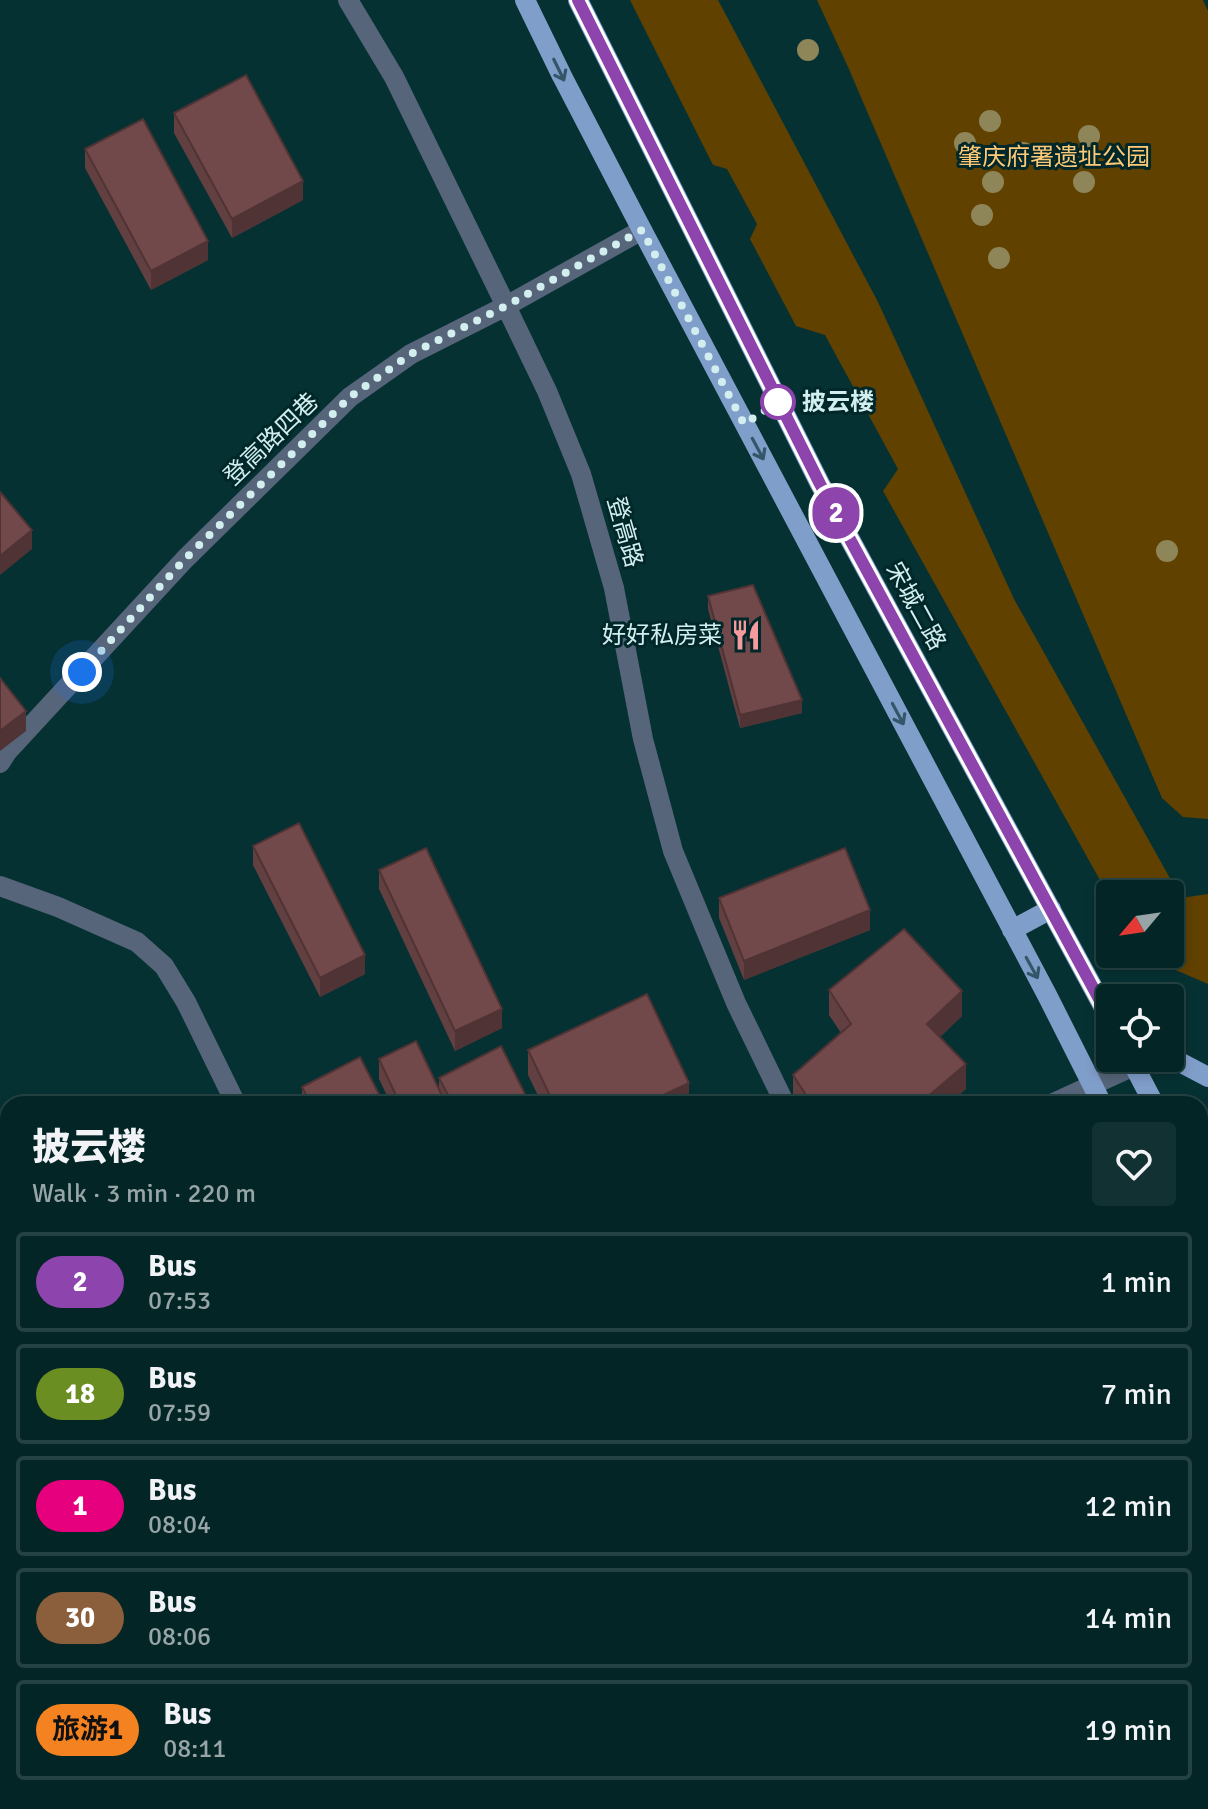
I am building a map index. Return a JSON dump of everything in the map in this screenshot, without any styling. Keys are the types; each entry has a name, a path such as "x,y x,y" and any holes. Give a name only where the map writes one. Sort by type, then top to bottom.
{"main road":[{"path":"525,0 642,230 1098,1096"},
{"name":"宋城二路","path":"578,0 820,484 1096,993"},
{"path":"1012,930 1051,909"},
{"path":"1184,1064 1208,1077"},
{"path":"1137,1072 1150,1096"}],"street":[{"name":"登高路","path":"348,0 394,77 547,391 581,474 614,588 643,739 673,851 736,1003 781,1096"},
{"name":"登高路四巷","path":"0,763 185,559 350,397 411,354 506,306 642,230"},
{"path":"0,886 58,907 137,942 164,966 186,1002 232,1096"},
{"path":"1069,1096 1115,1072"}],"green space":[{"path":"630,0 718,0 878,302 1014,599 1171,880 1100,880 883,491 898,469 825,335 796,326 750,239 757,224 727,169 713,165"},
{"name":"肇庆府署遗址公园","path":"817,0 1203,0 1208,11 1208,819 1183,817 1162,798"},
{"path":"1208,894 1208,984 1171,968 1184,968 1184,898"}],"building":[{"path":"246,75 303,181 232,219 174,113"},
{"path":"143,119 208,241 151,271 85,149"},
{"path":"0,492 32,530 0,556"},
{"path":"753,585 802,700 740,715 708,596"},
{"path":"0,678 26,711 0,731"},
{"path":"299,823 365,955 320,978 253,846"},
{"path":"426,848 502,1009 455,1031 379,870"},
{"path":"845,848 870,910 744,961 719,898"},
{"path":"904,929 962,991 927,1024 966,1064 928,1096 807,1096 793,1075 851,1024 829,990"},
{"path":"647,994 689,1083 661,1096 550,1096 528,1050"},
{"path":"416,1041 442,1096 396,1096 379,1059"},
{"path":"501,1046 526,1096 449,1096 439,1078"},
{"path":"360,1057 380,1096 307,1096 302,1087"}],"bus line":[{"name":"2","path":"578,0 820,484 1096,991"}],"place":[{"name":"披云楼","path":"778,402"},
{"name":"好好私房菜","path":"746,635"}],"route":[{"path":"82,672 185,559 350,397 411,354 506,306 642,230 744,424 778,402"}]}
